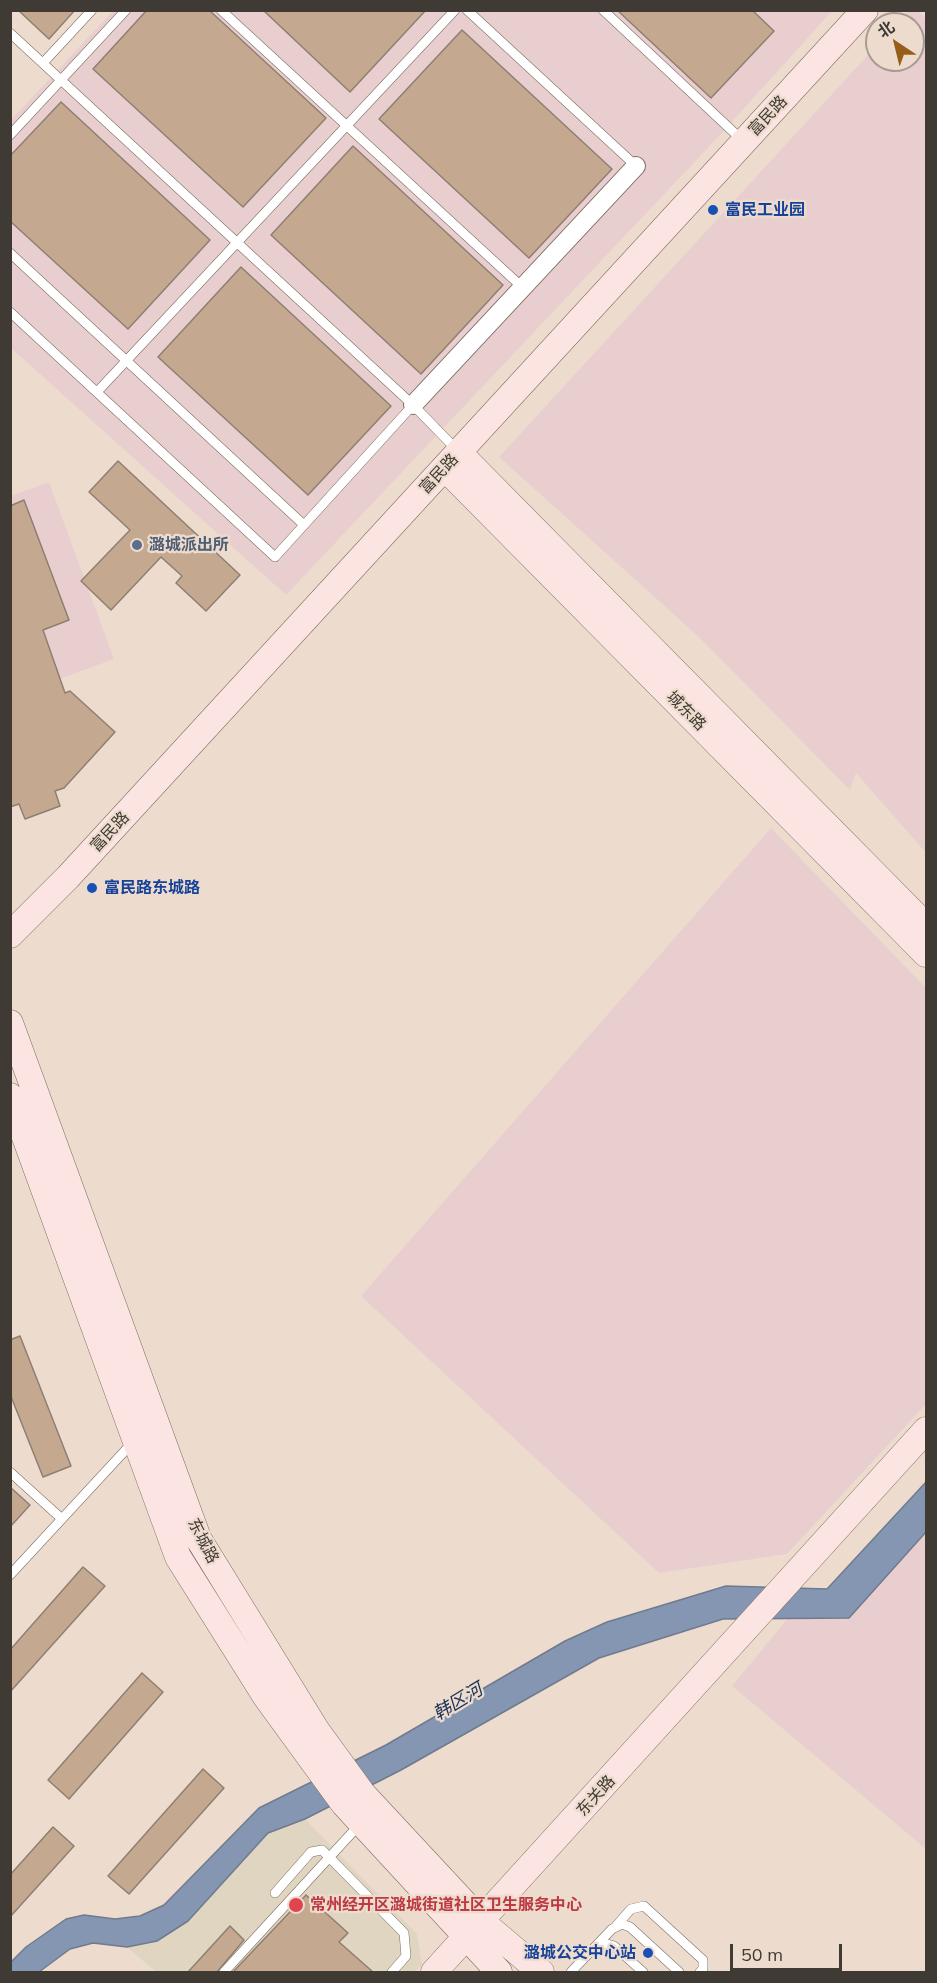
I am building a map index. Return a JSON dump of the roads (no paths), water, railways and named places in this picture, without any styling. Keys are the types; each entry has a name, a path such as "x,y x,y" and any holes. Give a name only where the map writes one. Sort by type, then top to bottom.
{"street":[{"name":"富民路","path":"10,935 84,860 865,10"},
{"path":"413,405 636,166"},
{"name":"城东路","path":"452,460 927,926"},
{"name":"城东路","path":"452,460 927,954"},
{"name":"东城路","path":"10,1023 147,1435"},
{"name":"东城路","path":"10,1096 147,1435 198,1538 317,1731 331,1769 356,1806 474,1929 541,1972"},
{"name":"东关路","path":"434,1972 927,1430"},
{"name":"东城路","path":"474,1929 499,1972"}],"lane":[{"path":"43,63 92,10"},
{"path":"10,135 126,10"},
{"path":"221,10 522,287"},
{"path":"97,392 455,10"},
{"path":"467,10 636,166"},
{"path":"603,10 744,142"},
{"path":"10,33 413,405 452,460"},
{"path":"10,253 304,525"},
{"path":"10,312 275,556 413,405"},
{"path":"10,1575 62,1519 147,1435"},
{"path":"10,1472 62,1519"},
{"path":"224,1972 330,1856 356,1806"},
{"path":"275,1893 311,1852 322,1850 404,1933 406,1956 392,1972"},
{"path":"571,1972 631,1909 644,1906 703,1960 703,1969 700,1972"},
{"path":"612,1929 622,1924 630,1928 679,1972"},
{"path":"594,1948 604,1943 614,1946 643,1972"}],"water":[{"path":"926,1482 926,1532 849,1618 723,1619 599,1658 401,1770 305,1819 268,1833 188,1921 157,1941 127,1947 93,1943 70,1949 39,1972 11,1972 10,1963 26,1947 66,1919 84,1915 115,1919 140,1916 164,1905 259,1808 386,1745 565,1641 607,1622 726,1586 827,1589"}],"place":[{"name":"富民工业园","path":"713,210"},
{"name":"潞城派出所","path":"137,545"},
{"name":"富民路东城路","path":"92,888"},
{"name":"常州经开区潞城街道社区卫生服务中心","path":"296,1905"},
{"name":"潞城公交中心站","path":"648,1953"}],"water label":[{"name":"韩区河","path":"458,1702"}]}
